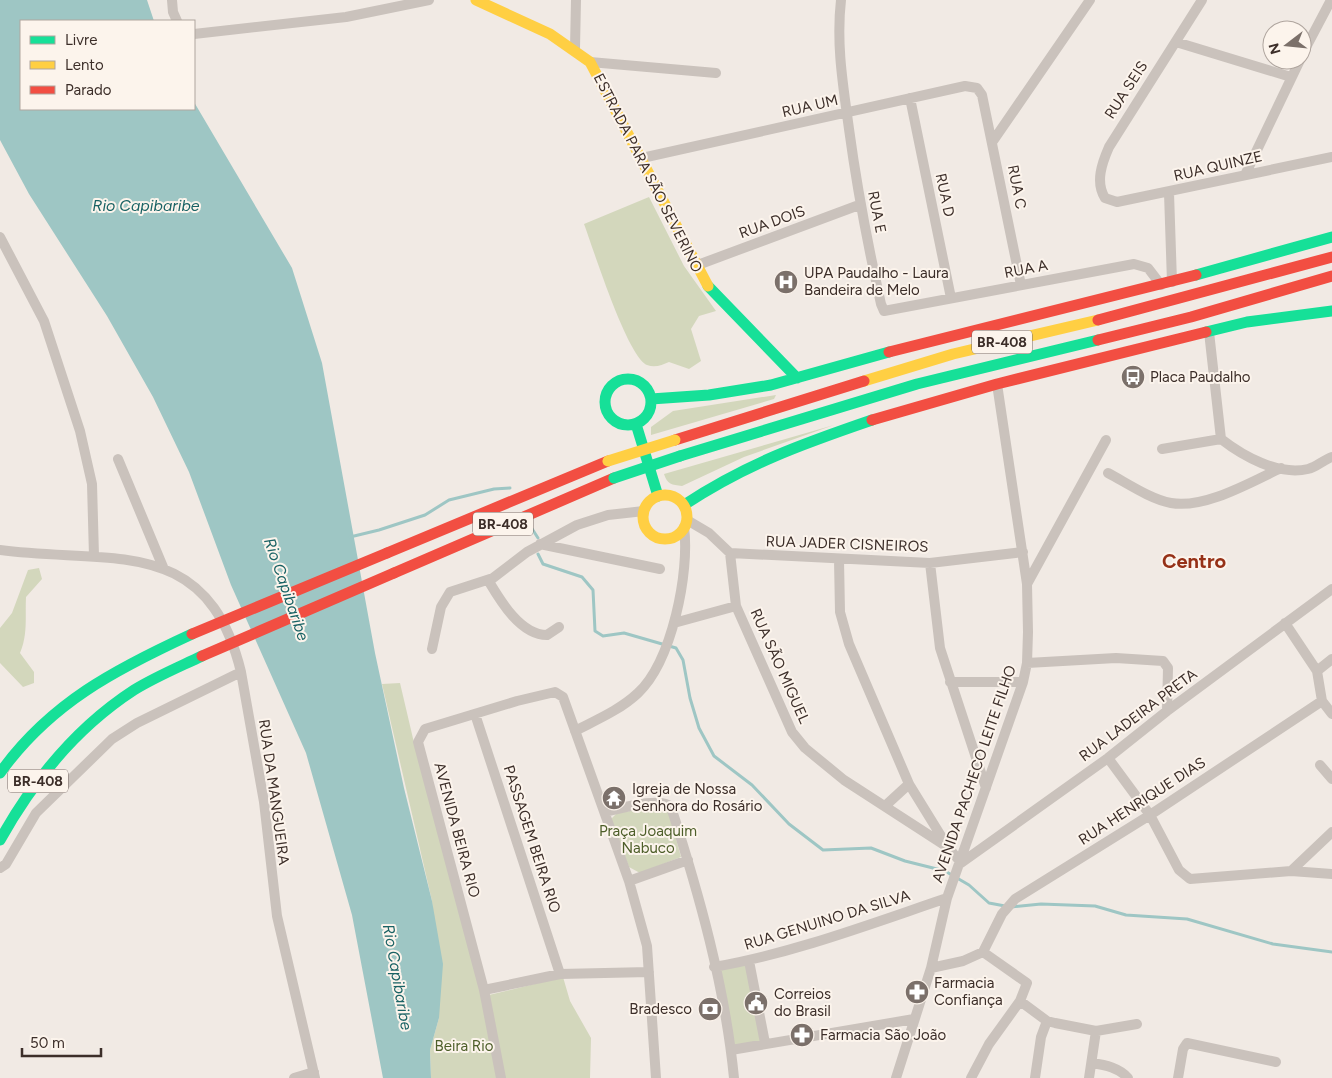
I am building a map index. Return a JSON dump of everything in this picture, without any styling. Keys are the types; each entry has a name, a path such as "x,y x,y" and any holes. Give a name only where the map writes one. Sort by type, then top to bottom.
{"main road":[{"name":"ESTRADA PARA SÃO SEVERINO","path":"476,0 546,32 575,48 590,62 642,158 695,266 719,300 797,378"},
{"path":"651,399 744,390 797,378 943,337 1161,285 1332,237"},
{"name":"BR-408","path":"0,773 36,730 76,695 112,672 192,634 608,462 953,354 1145,309 1332,257"},
{"name":"BR-408","path":"0,840 11,819 32,788 86,728 125,696 202,656 545,506 614,478 680,456 917,384 1191,317 1332,276"},
{"path":"684,506 739,470 813,440 903,410 997,384 1209,332 1262,320 1332,311"},
{"path":"631,379 644,386 651,399 648,414 636,424 628,425 614,420 606,408 607,393 616,382 631,379"},
{"path":"636,424 658,496"},
{"path":"658,496 672,496 684,506 686,524 674,537 660,538 653,536 644,525 644,511 651,499 658,496"}],"street":[{"path":"172,0 173,12 177,20"},
{"path":"195,34 346,17 410,6 429,0"},
{"path":"575,48 576,0"},
{"name":"RUA E","path":"841,0 838,47 860,205 881,304 884,311 889,312"},
{"path":"993,141 1090,0"},
{"name":"RUA SEIS","path":"1110,201 1101,192 1100,181 1104,158 1119,129 1202,0"},
{"path":"1312,35 1330,0"},
{"path":"1176,42 1291,77"},
{"path":"590,62 716,73"},
{"path":"1245,175 1295,70"},
{"name":"RUA UM","path":"642,158 969,86 977,88 982,95"},
{"name":"RUA C","path":"982,95 993,141 1021,285"},
{"name":"RUA D","path":"910,98 951,298"},
{"name":"RUA QUINZE","path":"1110,201 1117,202 1169,193 1332,157"},
{"path":"1169,193 1172,282"},
{"name":"RUA DOIS","path":"695,266 860,205"},
{"path":"0,237 44,321 80,431 92,484 94,556"},
{"name":"RUA A","path":"889,312 951,298 1134,264 1148,268 1161,285"},
{"path":"1209,332 1221,439"},
{"name":"AVENIDA PACHECO LEITE FILHO","path":"896,1078 931,968 947,898 1023,682 1027,662 1026,584 997,384"},
{"path":"1162,449 1221,439 1250,459 1281,468 1310,469 1332,457"},
{"path":"1026,584 1106,440"},
{"path":"118,459 163,567"},
{"path":"1108,473 1160,499 1181,503 1222,495 1281,468"},
{"path":"432,649 447,594 488,580 540,544 591,520 618,513 644,511"},
{"path":"656,1078 647,946 629,881 575,731 612,711 638,692 664,654 674,623 686,558 686,524 709,533 730,553"},
{"path":"540,544 660,568"},
{"name":"RUA DA MANGUEIRA","path":"0,550 134,560 163,567 184,580 218,612 236,653 241,672 264,802 277,916 314,1075"},
{"name":"RUA JADER CISNEIROS","path":"730,553 839,560 930,563 1022,552"},
{"name":"RUA SÃO MIGUEL","path":"730,553 736,606 792,732 820,761 948,848 957,872"},
{"path":"839,560 838,593 842,623 894,754 908,784 948,848"},
{"path":"930,563 938,635 950,682 986,788"},
{"path":"488,580 507,608 530,630 547,635 559,627"},
{"name":"RUA LADEIRA PRETA","path":"957,872 1167,711 1332,589"},
{"path":"674,623 736,606"},
{"path":"1285,623 1317,671 1322,702 1332,714"},
{"path":"1027,662 1116,658 1163,661 1168,668 1167,711"},
{"path":"1317,671 1332,659"},
{"path":"0,868 6,864 36,813 112,739 136,723 241,672"},
{"path":"950,682 1023,682"},
{"name":"AVENIDA BEIRA RIO","path":"501,1078 484,990 418,742 425,730 548,692 561,694 575,731"},
{"name":"RUA HENRIQUE DIAS","path":"983,952 1002,914 1015,899 1150,815 1322,702"},
{"name":"PASSAGEM BEIRA RIO","path":"475,714 560,974"},
{"path":"1108,758 1150,815 1179,870 1190,879 1291,870 1332,874"},
{"path":"1320,765 1332,779"},
{"path":"885,806 908,784"},
{"path":"605,812 651,803 668,804 688,860 714,967 731,1050 734,1078"},
{"path":"1291,870 1332,832"},
{"path":"629,881 688,860"},
{"name":"RUA GENUINO DA SILVA","path":"714,967 749,961 822,940 947,898"},
{"path":"931,968 963,961 983,952 1027,983 1020,1000 986,1049 971,1078"},
{"path":"749,961 765,1043"},
{"path":"484,990 560,974 649,972"},
{"path":"1020,1000 1047,1021 1096,1031 1137,1024"},
{"path":"731,1050 914,1019"},
{"path":"1035,1078 1041,1037 1047,1021"},
{"path":"1088,1078 1096,1031"},
{"path":"1178,1078 1183,1049 1189,1043 1276,1062"},
{"path":"1092,1062 1106,1065 1126,1075"},
{"path":"294,1078 314,1075"}],"green space":[{"path":"649,197 684,266 716,311 699,316 691,329 701,361 689,369 669,362 658,366 650,366 639,357 621,323 584,224"},
{"path":"776,395 774,399 651,435 651,427 673,411"},
{"path":"834,425 744,457 682,486 670,483 664,474"},
{"path":"39,568 42,579 26,597 25,632 20,653 34,672 34,683 23,687 0,663 0,628 12,613 28,570"},
{"name":"Beira Rio","path":"400,683 415,747 484,990 501,1078 431,1078 430,1050 439,1018 432,901 382,684"},
{"name":"Praça Joaquim Nabuco","path":"664,806 668,810 681,857 640,873 629,867 611,819 617,813"},
{"path":"749,961 765,1043 731,1050 714,967"},
{"path":"563,977 570,1001 591,1038 590,1078 505,1078 489,995"}],"water":[{"name":"Rio Capibaribe","path":"0,0 147,0 154,20 20,20 20,110 195,110 195,104 292,268 322,363 375,653 404,788 432,901 443,964 439,1018 430,1050 431,1078 383,1078 352,915 306,753 231,585 189,472 153,397 107,316 29,194 0,140"}],"waterway":[{"path":"350,537 425,515 449,500 494,489 510,488"},
{"path":"529,524 538,538"},
{"path":"538,554 543,564 582,577 593,590 595,631 603,636 624,633 676,648 683,660 690,698 699,728 714,756 752,785 789,824 823,850 871,848 905,861 945,871 969,885 989,903 1005,906"},
{"path":"1011,907 1041,904 1095,906 1126,915 1187,919 1273,944 1332,952"}],"traffic: fast":[{"path":"1196,275 1332,237"},
{"path":"708,286 797,378"},
{"path":"1206,332 1247,322 1332,311"},
{"path":"680,456 917,384 1098,340"},
{"path":"651,399 709,395 771,385 889,352"},
{"path":"628,379 641,383 647,389 651,402 647,415 641,421 628,425 615,421 609,415 605,402 609,389 615,383 628,379"},
{"path":"684,505 752,466 872,420"},
{"path":"636,424 658,496"},
{"path":"614,478 680,456"},
{"path":"0,773 19,748 40,727 86,690 137,661 192,634"},
{"path":"0,840 42,776 75,738 113,705 134,690 202,656"}],"traffic: slow":[{"path":"476,0 550,34 590,62 708,286"},
{"path":"864,381 953,354 1098,320"},
{"path":"608,461 675,440"},
{"path":"665,495 677,499 683,505 687,517 683,529 677,535 665,539 653,535 647,529 643,517 647,505 653,499 665,495"}],"traffic: jam":[{"path":"1098,320 1332,257"},
{"path":"889,352 1196,275"},
{"path":"1098,340 1191,317 1332,276"},
{"path":"872,420 997,384 1206,332"},
{"path":"675,440 864,381"},
{"path":"387,553 608,461"},
{"path":"394,573 614,478"},
{"path":"192,634 387,553"},
{"path":"202,656 394,573"}],"place":[{"name":"UPA Paudalho - Laura Bandeira de Melo","path":"786,282"},
{"name":"Placa Paudalho","path":"1133,377"},
{"name":"Igreja de Nossa Senhora do Rosário","path":"614,798"},
{"name":"Farmacia Confiança","path":"917,992"},
{"name":"Correios do Brasil","path":"756,1003"},
{"name":"Bradesco","path":"710,1009"},
{"name":"Farmacia São João","path":"802,1035"}],"district":[{"name":"Centro","path":"1194,561"}]}
